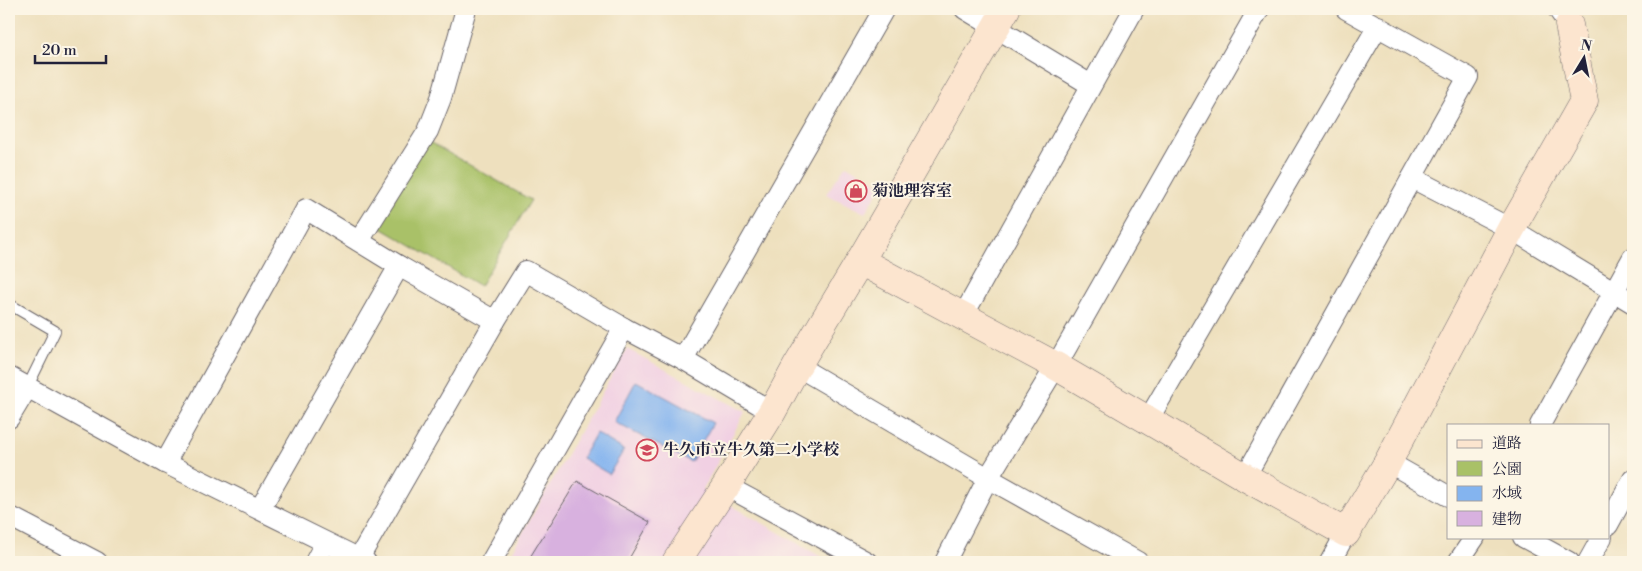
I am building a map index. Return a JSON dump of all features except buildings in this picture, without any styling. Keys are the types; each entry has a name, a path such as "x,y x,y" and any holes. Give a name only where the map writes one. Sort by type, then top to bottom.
{"street":[{"path":"359,240 428,131 441,98 466,9"},
{"path":"683,359 884,9"},
{"path":"965,9 1001,18 1091,85"},
{"path":"963,316 1134,9"},
{"path":"944,562 988,478 1056,366 1259,9"},
{"path":"1245,477 1468,78 1346,9"},
{"path":"1330,562 1388,462 1511,229 1584,101 1564,17"},
{"path":"676,562 772,412 797,366 1001,18"},
{"path":"1148,420 1378,26"},
{"path":"1412,178 1511,229 1633,303"},
{"path":"165,462 306,209 359,240 398,266 495,321"},
{"path":"1541,424 1633,257"},
{"path":"860,261 1056,366 1245,477 1346,532"},
{"path":"260,509 398,266"},
{"path":"9,377 165,462 362,560 495,321 526,271 624,328 683,359 772,412"},
{"path":"491,562 624,328"},
{"path":"797,366 988,478 1138,562"},
{"path":"9,418 27,388"},
{"path":"1388,462 1447,495"},
{"path":"1610,521 1633,479"},
{"path":"726,486 867,562"},
{"path":"9,516 67,556 97,562"},
{"path":"1458,562 1474,538"},
{"path":"1525,538 1569,562"},
{"path":"1588,562 1601,538"},
{"path":"315,562 325,543"}],"lane":[{"path":"9,304 55,331 27,388"}],"shaded area":[{"path":"846,165 882,185 865,213 826,194"},
{"name":"牛久市立牛久第二小学校","path":"627,349 745,412 703,489 830,562 506,562"}],"green space":[{"path":"424,139 531,200 480,286 371,222"}],"water":[{"path":"636,381 713,423 691,462 614,422"},
{"path":"596,433 624,450 609,474 582,458"}],"place":[{"name":"菊池理容室","path":"856,191"},
{"name":"牛久市立牛久第二小学校","path":"647,450"}]}
